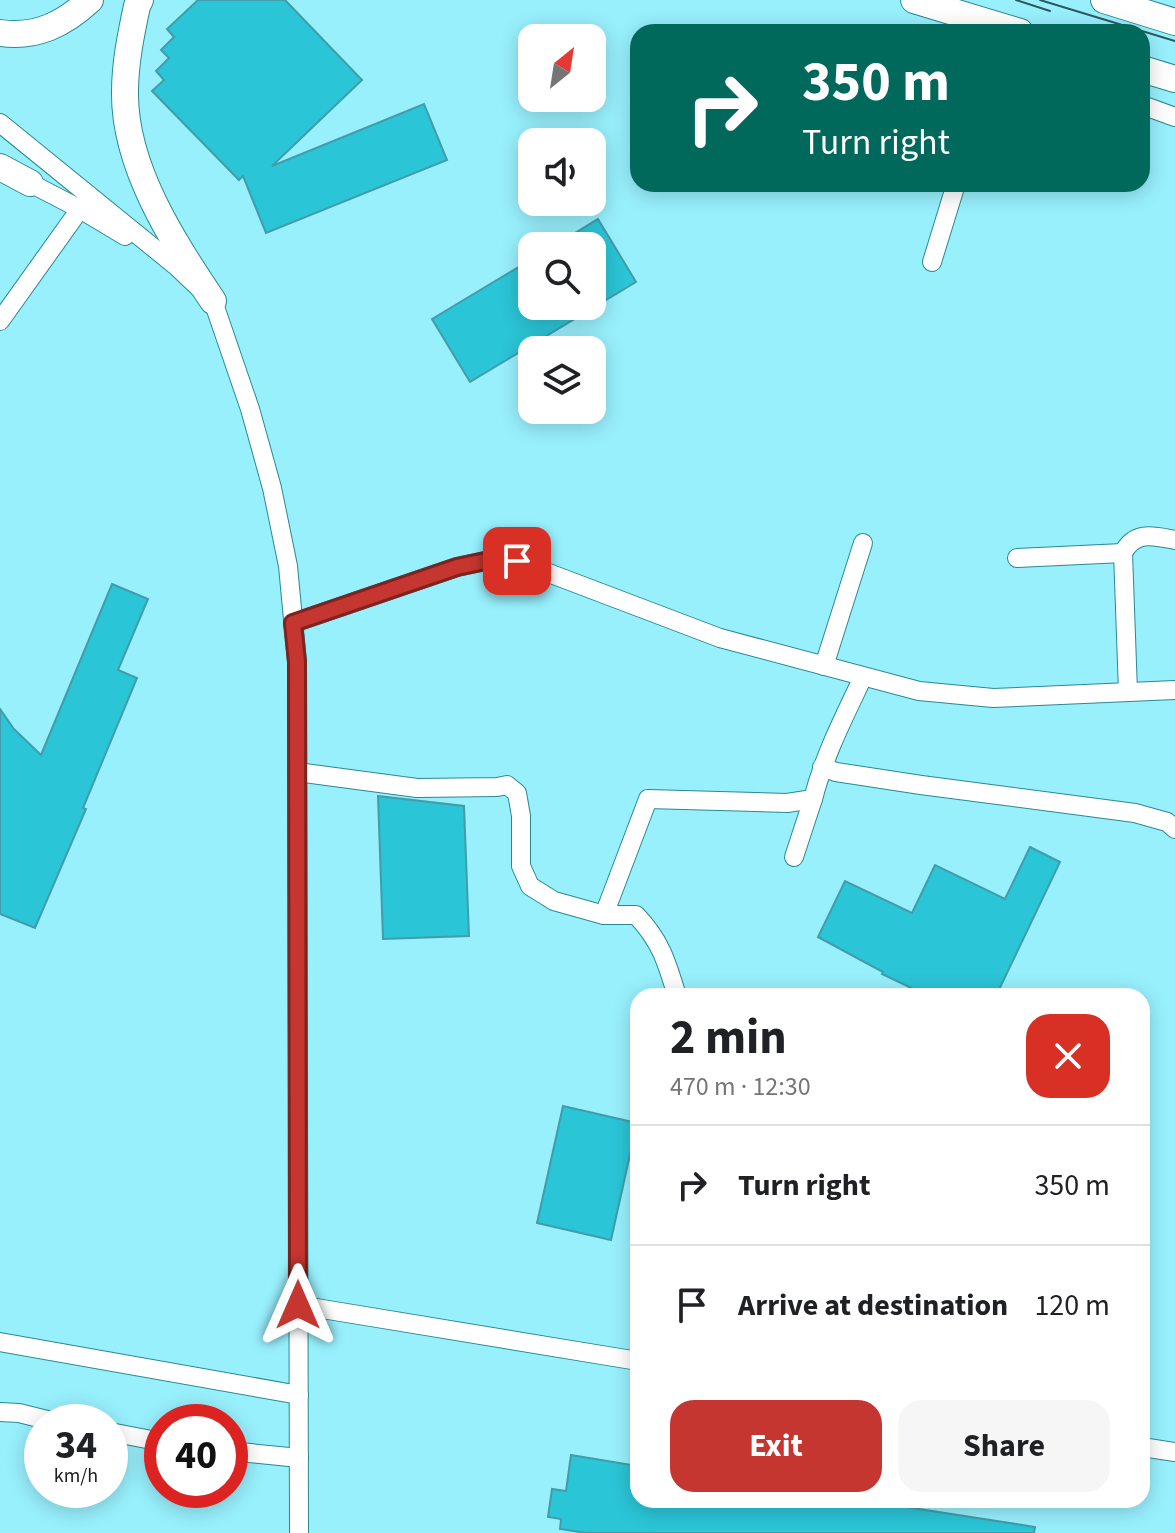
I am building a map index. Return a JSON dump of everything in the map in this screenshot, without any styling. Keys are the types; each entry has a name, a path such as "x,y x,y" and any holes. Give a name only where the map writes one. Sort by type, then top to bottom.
{"highway":[{"path":"0,33 41,31 71,17 90,0"},
{"path":"140,0 128,49 124,94 130,142 173,240 213,301"},
{"path":"914,0 994,24"},
{"path":"1104,0 1175,22"},
{"path":"1150,71 1175,79"},
{"path":"0,167 30,183"}],"street":[{"path":"1150,108 1175,117"},
{"path":"0,123 176,266 213,301 250,409 272,488 288,566 297,662 299,1533"},
{"path":"0,156 30,183 176,266"},
{"path":"932,262 954,192"},
{"path":"0,321 80,209"},
{"path":"1128,692 1123,553 1133,540 1142,536 1175,540"},
{"path":"824,666 863,543"},
{"path":"1017,558 1123,553"},
{"path":"293,623 457,567 490,560 517,561 720,638 919,691 993,698 1175,690"},
{"path":"794,857 822,767 863,677"},
{"path":"822,767 836,772 921,785 1135,813 1167,822 1175,829"},
{"path":"297,772 417,788 507,785 517,793 521,816 521,866 530,886 554,901 604,915 636,915 650,930 664,954 675,988"},
{"path":"604,915 648,799 787,803 813,799"},
{"path":"298,1305 630,1360"},
{"path":"0,1342 299,1395"},
{"path":"0,1412 24,1414"},
{"path":"1150,1448 1175,1452"},
{"path":"248,1453 299,1458"}],"building":[{"path":"198,0 285,0 362,80 272,166 424,104 447,160 266,233 243,176 239,180 152,91 164,80 156,71 169,58 161,50 174,37 167,29"},
{"path":"598,219 606,232 577,232"},
{"path":"606,232 636,282 606,300"},
{"path":"518,267 518,320 573,320 546,336 518,336 518,353 470,382 432,319"},
{"path":"112,584 148,599 118,670 137,678 35,928 0,914 0,709 14,729 41,755"},
{"path":"378,796 464,806 469,936 383,939"},
{"path":"1030,847 1060,862 1000,988 911,988 818,937 845,881 912,913 935,865 1005,899"},
{"path":"563,1106 630,1121 630,1154 611,1240 537,1223"},
{"path":"571,1455 630,1465 630,1508 913,1508 1035,1527 1034,1533 586,1533 560,1529 561,1519 548,1517 552,1489 566,1491"}],"tram line":[{"path":"1016,0 1050,11"},
{"path":"1040,0 1119,24"},
{"path":"1150,33 1175,41"}],"route":[{"path":"298,1305 297,662 293,623 457,567 490,560 517,561"}]}
